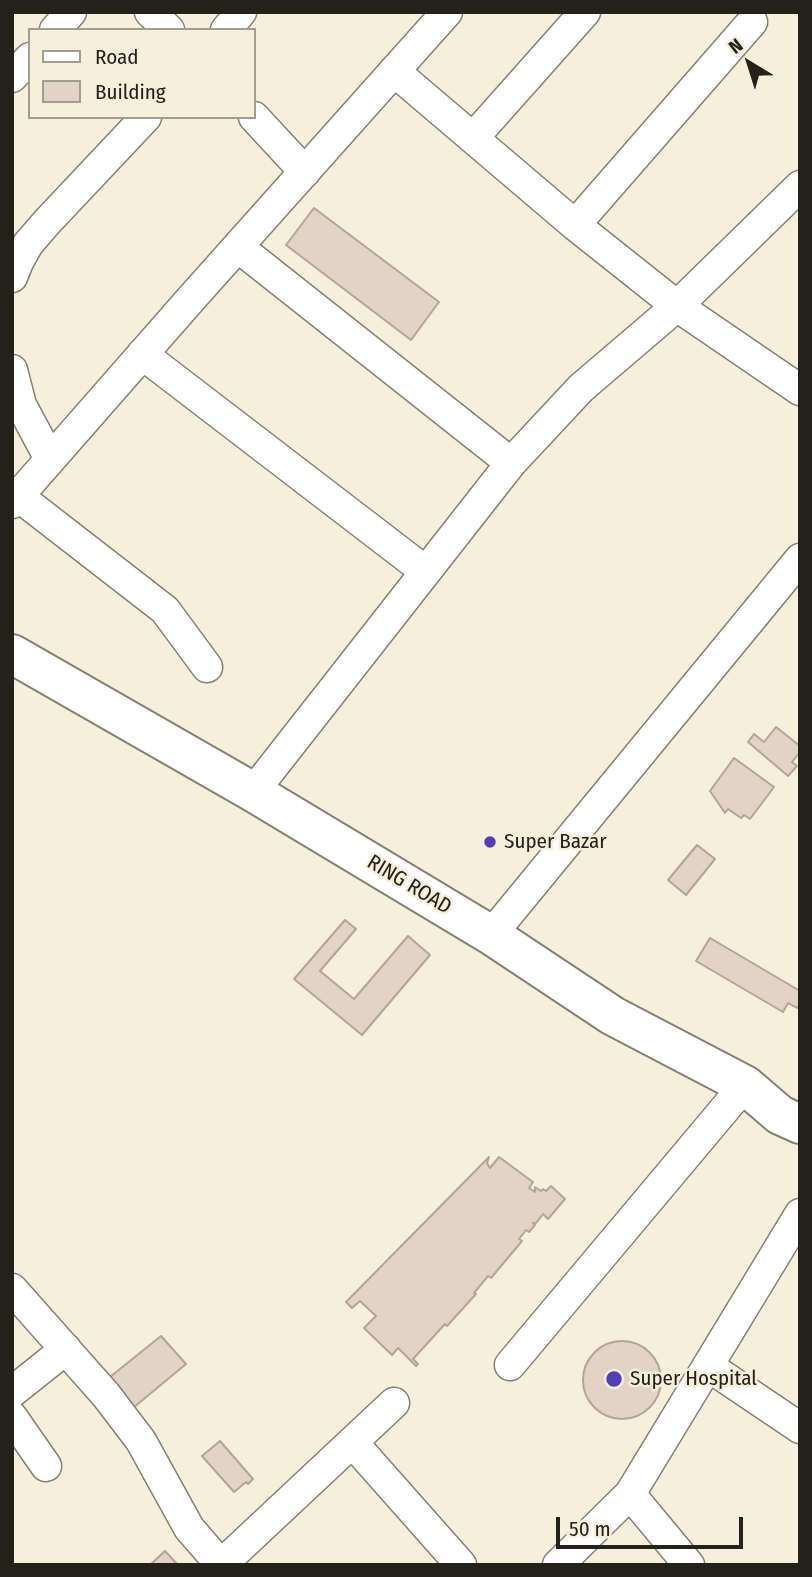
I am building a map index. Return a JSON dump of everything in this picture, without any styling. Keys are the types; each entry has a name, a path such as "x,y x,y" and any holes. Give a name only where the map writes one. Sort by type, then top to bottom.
{"main road":[{"name":"RING ROAD","path":"12,654 253,792 491,935 613,1016 745,1085 780,1115 800,1124"}],"street":[{"path":"57,28 71,12"},
{"path":"150,12 167,28"},
{"path":"228,28 241,12"},
{"path":"207,667 165,610 15,500 447,12"},
{"path":"473,138 585,12"},
{"path":"576,225 752,22"},
{"path":"12,78 28,60"},
{"path":"394,71 576,225 677,306 800,390"},
{"path":"12,277 28,244 144,119"},
{"path":"256,119 305,172"},
{"path":"253,792 511,463 581,388 677,306 800,186"},
{"path":"238,247 511,463"},
{"path":"142,354 425,571"},
{"path":"12,370 20,405 50,459"},
{"path":"491,935 800,559"},
{"path":"510,1364 745,1085"},
{"path":"558,1565 630,1494 800,1214"},
{"path":"12,1289 106,1395 141,1441 189,1528 221,1565 394,1403"},
{"path":"12,1392 66,1349"},
{"path":"708,1366 800,1428"},
{"path":"12,1417 46,1466"},
{"path":"353,1443 461,1565"},
{"path":"630,1494 689,1565"}],"building":[{"path":"314,208 439,302 411,340 286,245"},
{"path":"776,727 800,746 800,752 792,762 797,766 788,776 748,742 754,734 764,742"},
{"path":"734,758 774,787 750,819 744,815 741,818 728,809 725,813 710,791"},
{"path":"697,845 715,859 686,895 668,880"},
{"path":"345,920 356,929 320,971 354,999 408,936 430,955 362,1035 294,979"},
{"path":"710,938 800,991 800,1004 797,1008 788,1003 783,1012 696,961"},
{"path":"489,1157 487,1163 490,1168 499,1157 533,1182 529,1188 535,1192 535,1187 546,1191 551,1186 565,1199 548,1219 543,1214 533,1223 535,1225 529,1232 526,1230 519,1239 522,1241 491,1278 488,1276 474,1293 476,1294 413,1359 418,1364 416,1366 398,1348 392,1355 364,1328 376,1316 360,1301 352,1308 346,1302"},
{"path":"161,1336 186,1364 133,1408 110,1377"},
{"path":"622,1341 637,1344 649,1353 658,1365 661,1380 658,1395 649,1407 637,1416 622,1419 607,1416 595,1407 586,1395 583,1380 586,1365 595,1353 607,1344"},
{"path":"220,1441 253,1479 234,1492 202,1456"},
{"path":"165,1551 178,1565 150,1565"}],"place":[{"name":"Super Bazar","path":"490,842"},
{"name":"Super Hospital","path":"614,1379"}]}
